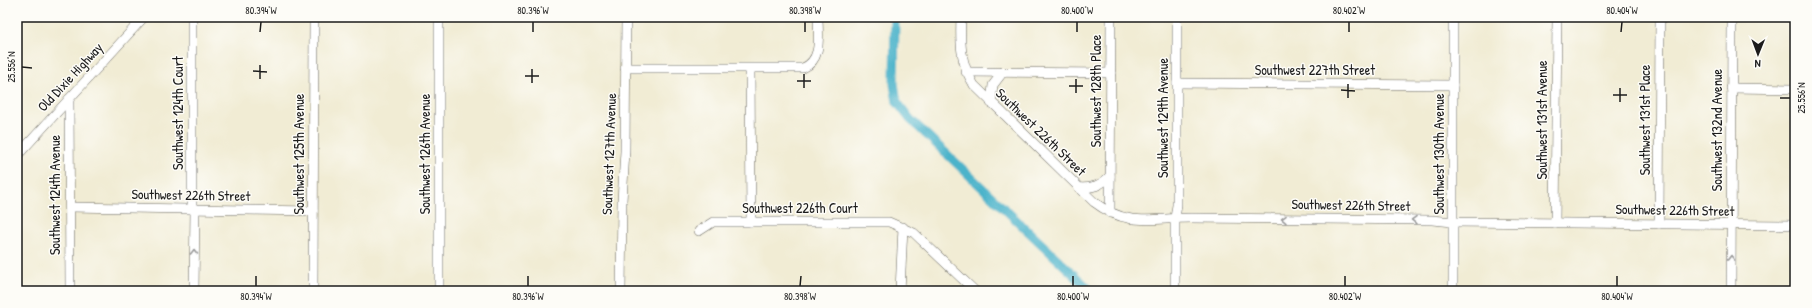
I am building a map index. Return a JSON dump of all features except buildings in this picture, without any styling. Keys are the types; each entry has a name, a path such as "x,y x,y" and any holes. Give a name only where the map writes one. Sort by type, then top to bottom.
{"street":[{"name":"Old Dixie Highway","path":"17,156 144,17"},
{"name":"Southwest 124th Court","path":"192,17 194,291"},
{"name":"Southwest 125th Avenue","path":"313,291 312,211 314,17"},
{"name":"Southwest 126th Avenue","path":"439,17 439,291"},
{"name":"Southwest 127th Avenue","path":"621,291 622,201 625,151 626,17"},
{"path":"626,68 796,69 807,66 814,60 817,51 818,17"},
{"path":"961,17 961,49 966,72 1111,73"},
{"name":"Southwest 128th Place","path":"1110,213 1111,17"},
{"name":"Southwest 129th Avenue","path":"1175,291 1175,218 1177,206 1177,17"},
{"name":"Southwest 130th Avenue","path":"1453,17 1453,291"},
{"name":"Southwest 131st Avenue","path":"1555,223 1556,17"},
{"name":"Southwest 131st Place","path":"1659,224 1660,17"},
{"name":"Southwest 132nd Avenue","path":"1731,291 1732,17"},
{"path":"750,69 751,222"},
{"name":"Southwest 226th Street","path":"966,72 974,85 991,103 1094,202 1110,213 1137,220 1166,220 1175,218 1795,225"},
{"path":"991,103 994,85 1003,72"},
{"name":"Southwest 227th Street","path":"1177,83 1453,85"},
{"path":"1732,88 1795,88"},
{"name":"Southwest 124th Avenue","path":"69,99 70,291"},
{"path":"1079,188 1099,186 1110,176"},
{"name":"Southwest 226th Street","path":"70,207 312,211"},
{"name":"Southwest 226th Court","path":"699,231 713,222 889,222 903,227"},
{"path":"900,291 903,227 914,232 975,291"}],"waterway":[{"path":"895,17 894,84 897,102 910,119 1091,291"}]}
